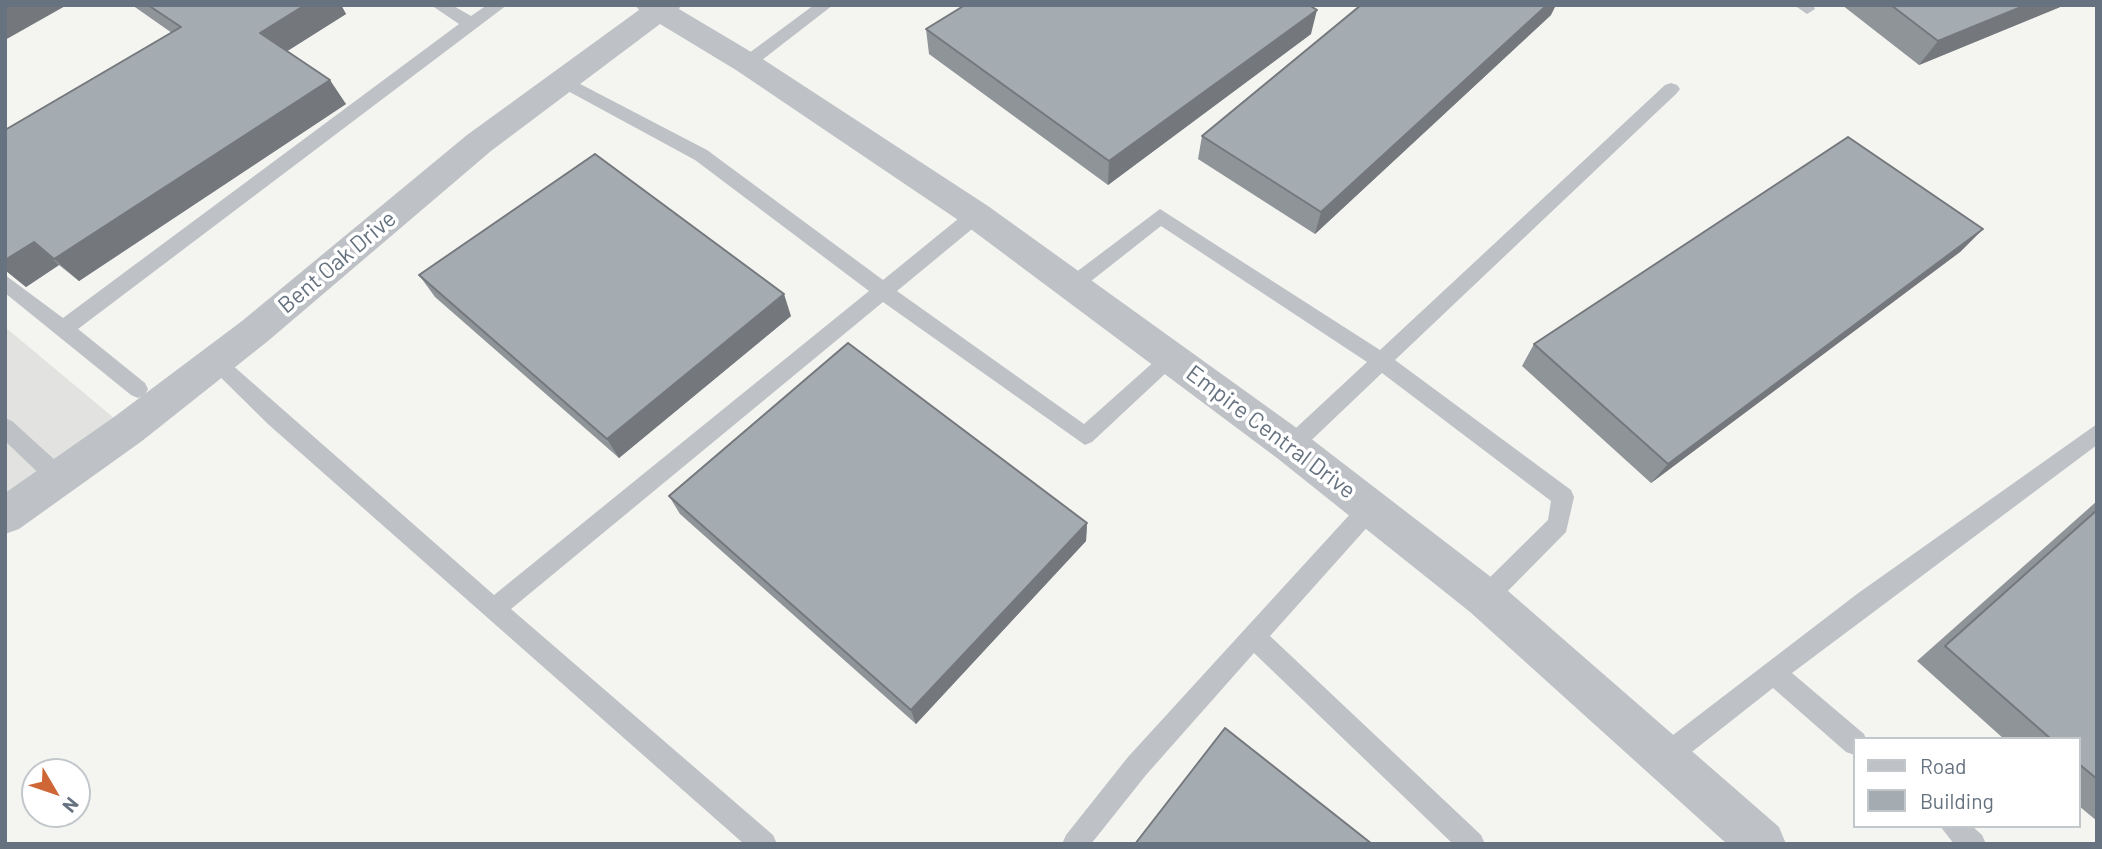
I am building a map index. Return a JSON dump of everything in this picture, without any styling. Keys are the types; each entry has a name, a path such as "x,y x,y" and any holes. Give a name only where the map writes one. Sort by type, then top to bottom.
{"street":[{"name":"Empire Central Drive","path":"658,7 976,215 1074,284 1291,446 1485,598 1762,844"},
{"name":"Bent Oak Drive","path":"5,516 215,362 479,143 658,7"}],"lane":[{"path":"439,5 471,24"},
{"path":"63,329 499,5"},
{"path":"747,63 825,5"},
{"path":"561,80 701,155 884,292 1085,436 1173,357"},
{"path":"1291,446 1671,89"},
{"path":"494,609 976,215"},
{"path":"1074,284 1160,216 1381,361 1563,497 1558,525 1485,598"},
{"path":"5,282 138,389"},
{"path":"215,362 764,844"},
{"path":"5,427 59,478"},
{"path":"1665,757 1865,602 2097,433"},
{"path":"1075,844 1137,766 1371,507"},
{"path":"1254,637 1472,844"},
{"path":"1774,673 1854,742"},
{"path":"1955,828 1973,844"}],"shaded area":[{"path":"5,327 114,418 5,494"}],"building":[{"path":"148,5 305,5 260,33 330,80 54,259 34,242 5,260 5,130 181,27"},
{"path":"965,5 1309,5 1317,10 1109,161 926,29"},
{"path":"1361,5 1547,5 1321,212 1202,136"},
{"path":"1891,5 2026,5 1938,41"},
{"path":"1848,137 1983,229 1668,464 1534,344"},
{"path":"595,154 784,294 607,439 419,275"},
{"path":"848,343 1087,523 911,710 669,496"},
{"path":"2097,510 2097,779 2081,766 2081,737 2049,737 1945,646"},
{"path":"1225,728 1372,844 1135,844"}]}
